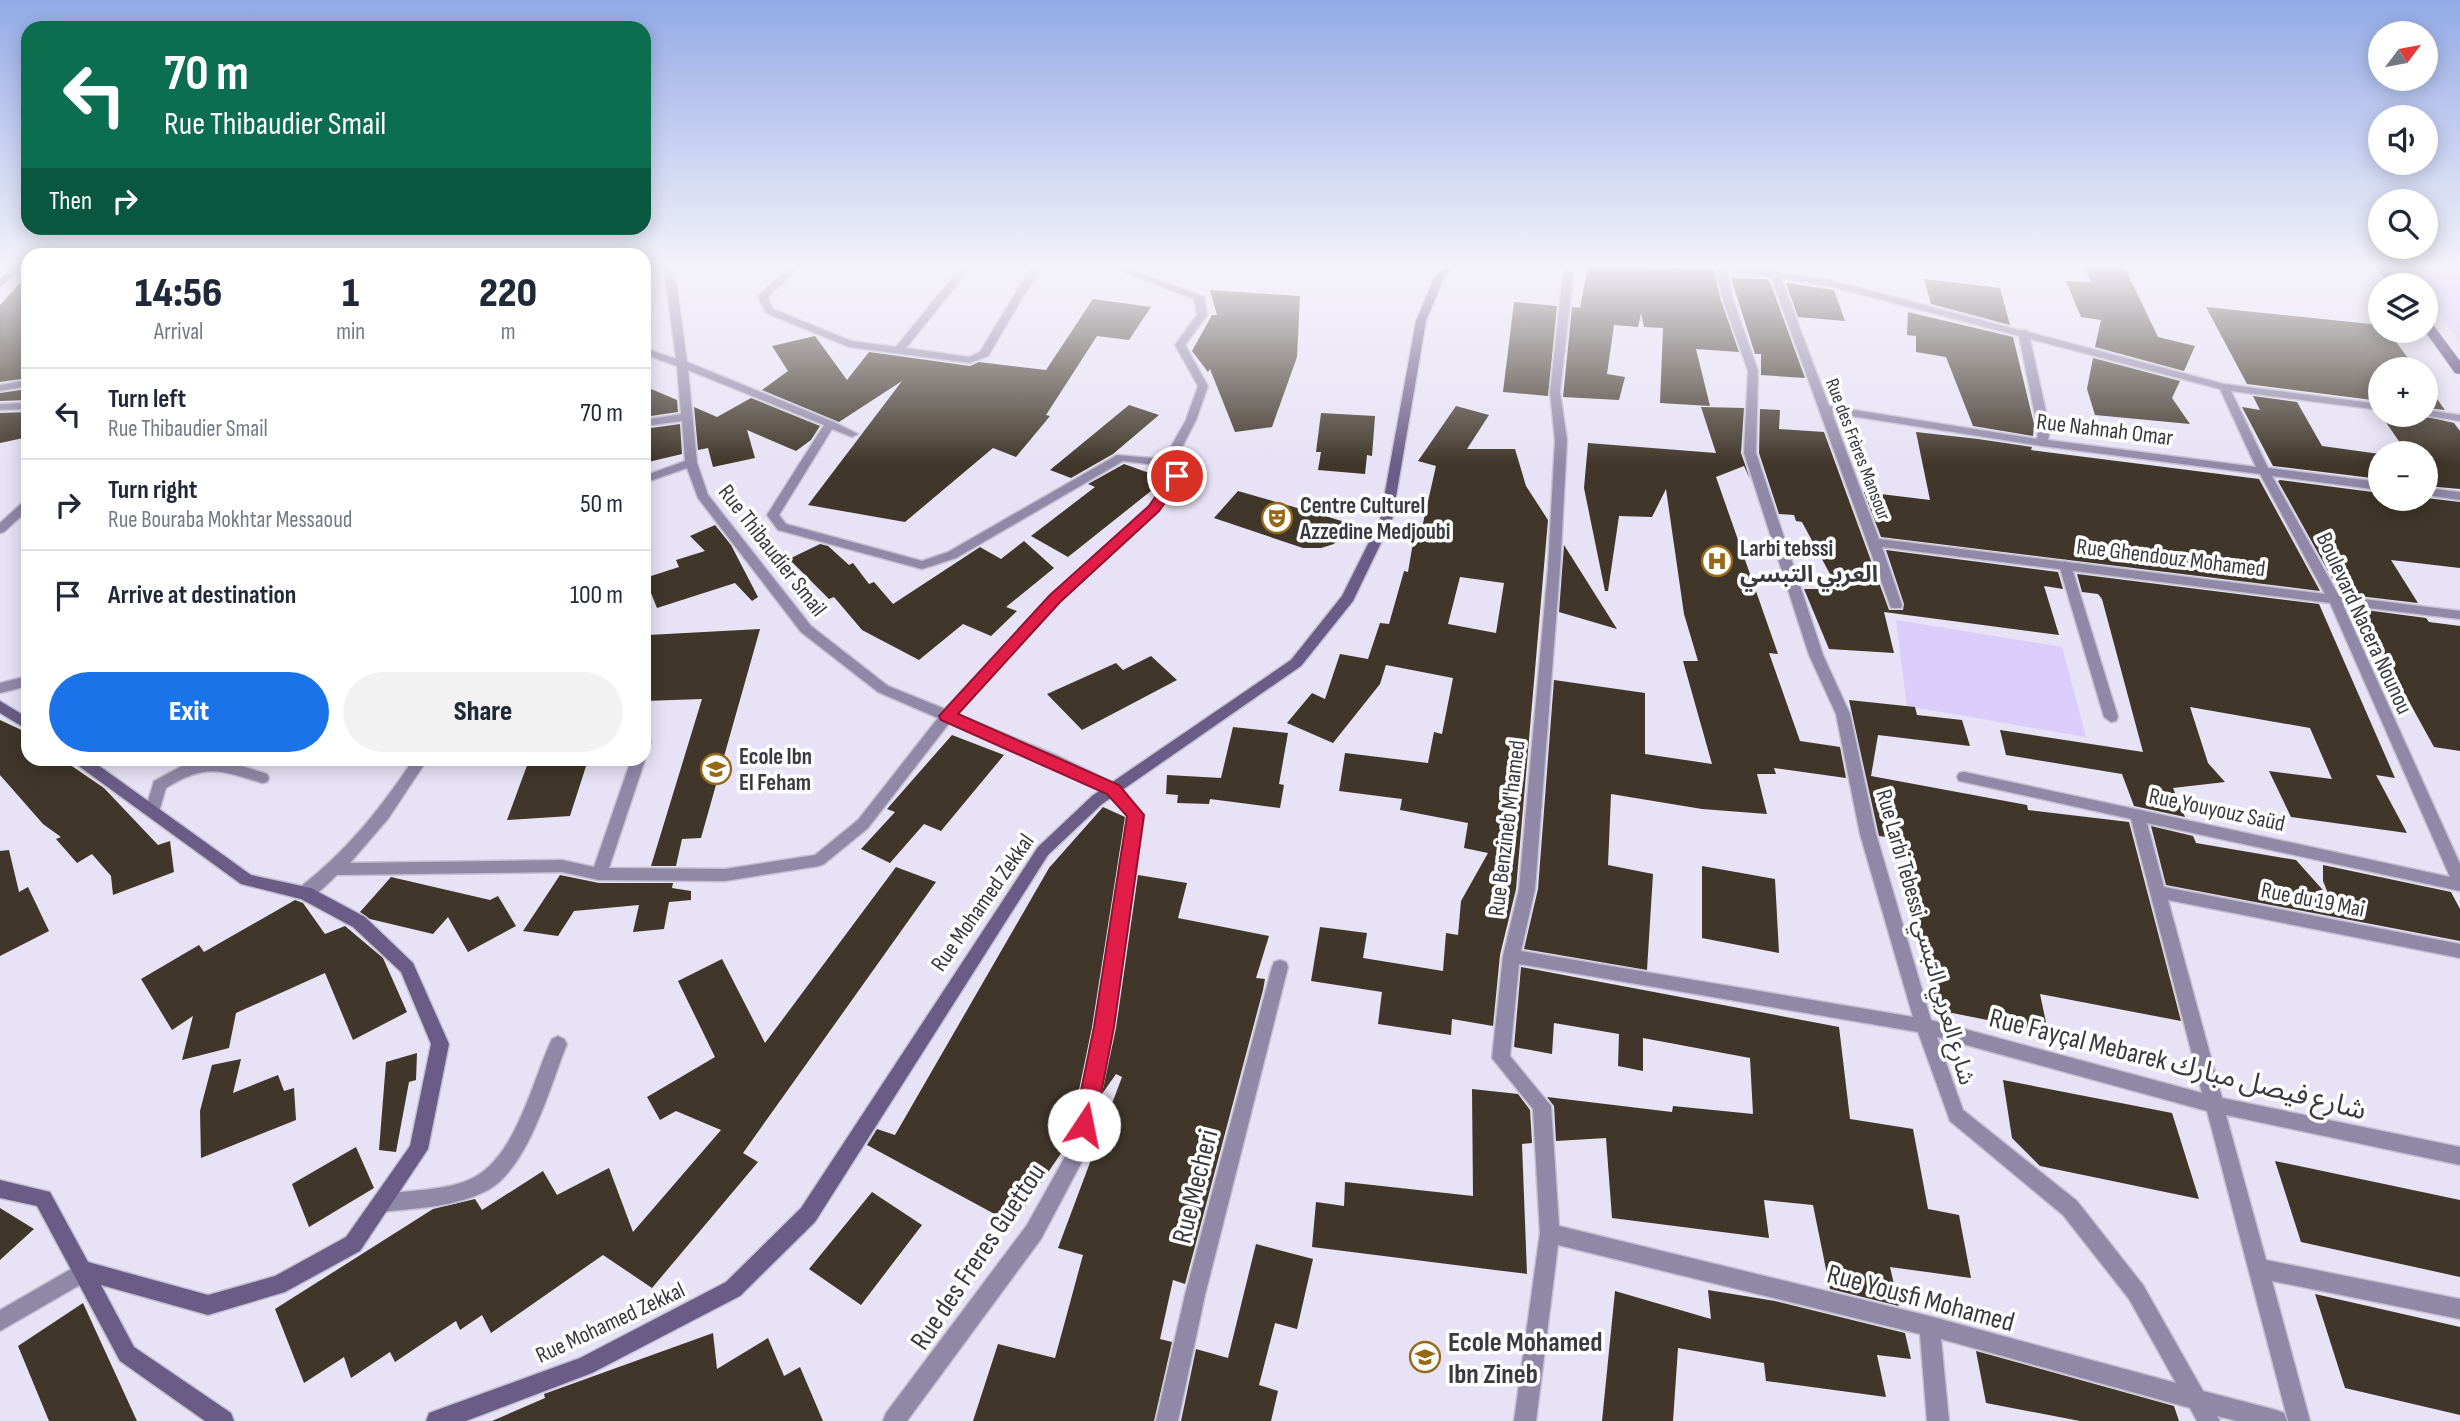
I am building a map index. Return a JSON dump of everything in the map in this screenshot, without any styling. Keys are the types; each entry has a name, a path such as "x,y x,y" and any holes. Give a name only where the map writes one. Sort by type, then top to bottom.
{"main road":[{"path":"2438,340 2460,370"}],"street":[{"name":"Rue Thibaudier Smail","path":"678,332 691,463 702,496 806,629 883,689 1113,789"},
{"path":"820,332 849,344 970,360 978,359 984,354 997,332"},
{"path":"898,351 913,332"},
{"path":"1168,463 1191,420 1203,386 1180,345 1189,332"},
{"name":"Rue Mohamed Zekkal","path":"437,1421 585,1366 733,1289 807,1215 1042,851 1097,800 1296,663 1348,598 1386,520 1419,332"},
{"name":"Rue Benzineb M'hamed","path":"1525,1421 1550,1233 1542,1106 1501,1058 1511,956 1527,889 1532,836 1561,440 1555,392 1562,332"},
{"name":"Rue Larbi Tebessi شارع العربي التبسي","path":"1739,332 1753,371 1750,453 1816,655 1843,714 1868,834 1924,1026 1956,1115 2070,1209 2136,1292 2209,1421"},
{"name":"Rue des Frères Mansour","path":"1798,332 1876,542 1896,605"},
{"path":"2023,332 2044,429 2042,443"},
{"path":"2024,332 2099,356 2224,387 2368,406"},
{"path":"651,353 852,434"},
{"path":"0,388 21,384"},
{"name":"Boulevard Nacera Nounou","path":"2224,387 2264,471 2334,598 2460,883"},
{"path":"0,407 21,406"},
{"name":"Rue Nahnah Omar","path":"1826,409 2042,443 2368,484"},
{"path":"2438,415 2460,418"},
{"path":"651,422 686,417"},
{"path":"337,869 562,866 599,874 724,875 819,860 863,824 947,716 1055,598 1154,509 1177,476 1168,463 1121,457 953,555 922,565 782,527 773,515 830,424"},
{"path":"651,477 691,463"},
{"path":"2438,493 2460,496"},
{"path":"0,529 21,510"},
{"name":"Rue Ghendouz Mohamed","path":"1876,542 2460,615"},
{"path":"2065,565 2111,717"},
{"path":"0,688 21,683"},
{"path":"0,706 21,720"},
{"path":"0,1321 85,1271 208,1305 278,1285 353,1244 419,1149 440,1044 407,968 359,922 305,893 247,880 89,766"},
{"path":"153,811 159,785 185,769 196,766"},
{"path":"224,766 262,778"},
{"path":"305,893 337,869 401,790 416,766"},
{"path":"599,874 636,766"},
{"name":"Rue Youyouz Saüd","path":"1964,777 2460,883"},
{"name":"Rue des Freres Guettou","path":"894,1421 1034,1232 1079,1150 1104,1027 1136,815 1113,789"},
{"path":"2137,815 2212,1104 2299,1421"},
{"name":"Rue du 19 Mai","path":"2157,892 2460,951"},
{"name":"Rue Fayçal Mebarek شارع فيصل مبارك","path":"1511,956 1924,1026 2212,1104 2460,1156"},
{"name":"Rue Mecheri","path":"1167,1421 1195,1295 1280,967"},
{"path":"382,1203 465,1189 490,1178 509,1158 558,1045"},
{"path":"0,1189 43,1198 85,1271 127,1354 223,1421"},
{"name":"Rue Yousfi Mohamed","path":"1550,1233 1929,1326 2276,1421"},
{"path":"2259,1269 2460,1309"},
{"path":"1929,1326 1938,1421"}],"shaded area":[{"path":"2453,332 2460,332 2460,342"},
{"path":"1896,620 2062,647 2086,737 1907,706"}],"building":[{"path":"0,332 21,332 21,379 0,382"},
{"path":"1071,332 1134,332 1129,340 1097,336 1046,415 1050,416 1016,457 993,448 905,522 808,505 902,381 839,422 762,390 788,371 772,346 815,336 847,380 869,352 970,366 979,362 1046,370"},
{"path":"1202,332 1298,332 1297,357 1272,427 1235,432 1210,369 1208,372 1192,351"},
{"path":"1510,332 1554,332 1548,396 1503,392"},
{"path":"1569,332 1613,332 1607,374 1625,377 1619,400 1563,397"},
{"path":"1663,332 1732,332 1739,352 1696,349 1710,406 1660,403"},
{"path":"1748,332 1788,332 1805,378 1761,375 1761,354 1755,354"},
{"path":"1907,332 1993,332 2013,337 2034,424 2033,436 1973,426 1946,357 1916,352 1916,336 1907,335"},
{"path":"2098,332 2156,332 2158,337 2195,346 2184,371 2095,347"},
{"path":"2219,332 2368,332 2368,343 2397,343 2407,357 2368,357 2368,399 2247,384"},
{"path":"2093,358 2180,381 2172,398 2190,424 2095,415 2087,389"},
{"path":"651,389 677,400 678,412 651,416"},
{"path":"21,390 21,400 0,401 0,393"},
{"path":"2253,396 2297,402 2322,446 2368,452 2368,478 2273,466 2242,407 2260,410"},
{"path":"751,398 820,426 811,440 796,451 747,430 755,458 713,467 708,448 698,450 694,407 717,417"},
{"path":"2438,400 2442,406 2445,410 2438,409"},
{"path":"1129,405 1159,415 1113,454 1071,478 1050,470"},
{"path":"1456,406 1489,415 1467,449 1515,449 1526,486 1548,520 1516,889 1500,955 1493,1026 1452,1019 1451,1035 1378,1024 1382,992 1311,981 1320,927 1367,933 1363,958 1443,971 1446,933 1458,935 1461,901 1488,853 1464,848 1468,823 1400,810 1402,799 1339,791 1345,753 1428,763 1434,732 1442,734 1453,678 1386,665 1380,684 1333,743 1287,723 1312,693 1325,699 1340,654 1368,659 1380,623 1389,624 1404,571 1408,572 1415,531 1421,532 1436,466 1418,461","holes":["1460,577 1504,583 1496,633 1448,624"]},
{"path":"1701,407 1744,408 1741,453 1750,479 1744,466 1716,477 1778,654 1769,653 1800,741 1840,747 1846,778 1774,768 1776,774 1757,774 1767,814 1702,809 1611,794 1608,865 1653,874 1647,970 1524,949 1538,889 1554,680 1645,693 1645,754 1712,764 1683,661 1698,661 1684,614 1666,489 1652,517 1619,516 1608,591 1605,591 1584,488 1588,443 1716,453"},
{"path":"1760,409 1780,410 1779,429 1824,432 1889,610 1903,610 1904,604 1886,550 2058,572 2063,589 2044,586 2059,635 1884,612 1894,653 1829,649 1804,589 1838,589 1802,522 1796,521 1794,515 1779,514 1759,453"},
{"path":"21,412 21,438 0,443 0,413"},
{"path":"1321,413 1375,416 1372,456 1367,455 1365,474 1318,470 1321,452 1316,452"},
{"path":"2438,419 2454,423 2460,431 2460,489 2438,487 2438,441 2399,441 2389,427 2438,427"},
{"path":"680,424 682,454 651,461 651,428"},
{"path":"1916,432 2032,447 2031,450 2259,479 2320,591 1881,537 1864,492 1930,500"},
{"path":"1124,464 1166,479 1068,557 1031,536 1095,487 1088,484"},
{"path":"2278,481 2368,491 2368,511 2438,511 2438,499 2460,502 2460,568 2391,560 2418,603 2350,595 2344,583 2337,587"},
{"name":"Centre Culturel Azzedine Medjoubi","path":"1238,491 1348,523 1334,544 1321,548 1303,548 1214,518"},
{"path":"715,525 731,545 758,597 752,601 735,583 657,608 651,593 651,576 679,567 676,560 705,551 690,536"},
{"path":"1024,541 1054,568 1006,607 1017,611 991,636 963,624 919,660 862,630 834,597 829,599 789,559 820,544 828,546 849,565 853,563 869,584 874,582 893,604 980,547 1001,559"},
{"path":"1564,545 1617,629 1559,612"},
{"path":"2077,574 2319,604 2395,778 2376,775 2407,833 2291,817 2269,771 2332,779 2310,728 2190,707 2208,763 2225,782 2173,788 2185,817 2134,806 2122,774 2006,755 2000,730 2143,752 2102,599 2098,594 2082,592"},
{"path":"2358,609 2426,618 2429,622 2460,626 2460,751 2434,747"},
{"path":"760,629 701,838 682,839 676,866 651,866 702,699 651,701 651,635"},
{"path":"1151,656 1177,680 1082,730 1047,694 1116,663 1123,670"},
{"path":"1849,700 1915,707 1917,715 1962,720 1970,746 1878,735 1871,776 2027,805 2028,810 2129,822 2181,1021 2040,994 2048,1032 1932,1009 1911,862 1907,861 1902,839 1879,836"},
{"path":"0,720 21,730 21,766 72,766 104,788 158,845 170,841 174,872 113,895 111,876 92,854 77,863 56,839 61,837 43,824 0,775"},
{"path":"1233,727 1288,733 1279,784 1284,785 1280,808 1210,799 1209,804 1177,803 1178,795 1166,794 1167,775 1221,778"},
{"path":"952,735 1004,755 941,831 924,824 890,863 861,849 895,812 887,809"},
{"path":"527,766 586,766 570,816 507,820"},
{"path":"1103,807 1125,817 1092,1027 1068,1143 1013,1224 867,1145 877,1129 895,1135 1049,868"},
{"path":"2151,826 2193,836 2196,843 2296,860 2330,898 2323,881 2323,865 2451,892 2460,909 2460,941 2166,885"},
{"path":"9,850 19,892 28,887 49,931 0,956 0,851"},
{"path":"1702,866 1775,879 1779,953 1702,938"},
{"path":"896,867 936,882 743,1153 758,1162 652,1288 603,1255 491,1333 482,1315 460,1330 456,1321 395,1362 390,1352 351,1378 344,1357 304,1383 275,1309 433,1209 475,1199 482,1210 543,1171 557,1195 609,1168 633,1232 721,1130 676,1111 660,1120 647,1097 715,1057 678,981 722,959 765,1043"},
{"path":"560,875 599,883 673,883 672,888 691,891 691,900 669,902 664,929 633,932 639,905 574,911 558,936 523,931"},
{"path":"1138,875 1187,883 1178,918 1269,936 1256,978 1265,979 1263,990 1185,1284 1173,1280 1160,1339 1172,1342 1154,1421 973,1421 998,1344 1055,1358 1083,1255 1058,1248 1122,1077 1116,1074 1102,1094 1116,1028"},
{"path":"391,877 490,900 498,896 516,926 468,952 448,917 433,934 370,919 360,912"},
{"path":"295,900 303,903 325,934 345,926 383,958 407,1012 353,1040 325,973 236,1013 229,1048 182,1060 193,1016 172,1030 141,979 199,945 204,952"},
{"path":"1521,967 1839,1027 1850,1119 1913,1129 1928,1209 1959,1215 1971,1278 1890,1267 1899,1306 1830,1289 1813,1205 1764,1200 1769,1238 1612,1218 1606,1138 1556,1141 1554,1106 1547,1097 1672,1112 1673,1106 1753,1114 1750,1058 1643,1038 1643,1071 1618,1066 1619,1034 1554,1023 1552,1054 1514,1047"},
{"path":"417,1053 416,1080 409,1082 396,1152 379,1150 386,1062"},
{"path":"241,1059 233,1093 278,1075 284,1091 294,1088 296,1120 201,1158 200,1111 212,1065"},
{"path":"2003,1080 2172,1113 2199,1199 2040,1166 2012,1138"},
{"path":"1472,1089 1518,1094 1530,1110 1532,1143 1522,1144 1527,1274 1312,1247 1316,1202 1344,1206 1345,1182 1473,1196"},
{"path":"356,1147 374,1188 309,1227 292,1184"},
{"path":"2275,1161 2460,1200 2460,1277 2301,1242"},
{"path":"872,1192 922,1225 861,1305 809,1269"},
{"path":"0,1208 34,1229 0,1260"},
{"path":"1256,1244 1313,1259 1297,1329 1275,1323 1259,1385 1278,1391 1271,1421 1181,1421 1196,1349 1228,1358"},
{"path":"1708,1290 1775,1301 1905,1333 1911,1359 1877,1355 1886,1397 1766,1381 1764,1363 1678,1348 1673,1421 1602,1421 1615,1291 1711,1319"},
{"path":"2315,1294 2460,1327 2460,1415 2345,1388"},
{"path":"83,1303 137,1421 49,1421 18,1346"},
{"path":"713,1333 717,1369 768,1338 784,1376 800,1367 823,1421 492,1421 545,1398 544,1394"},
{"path":"1976,1351 2174,1406 2179,1421 2080,1421 1986,1403"}],"place":[{"name":"Centre Culturel Azzedine Medjoubi","path":"1277,518"},
{"name":"Larbi tebssi العربي التبسي","path":"1717,561"},
{"name":"Ecole Ibn El Feham","path":"716,769"},
{"name":"Ecole Mohamed Ibn Zineb","path":"1425,1357"}],"route":[{"path":"1084,1125 1104,1027 1136,815 1113,789 1051,759 947,716 1055,598 1154,509 1177,476"}]}
